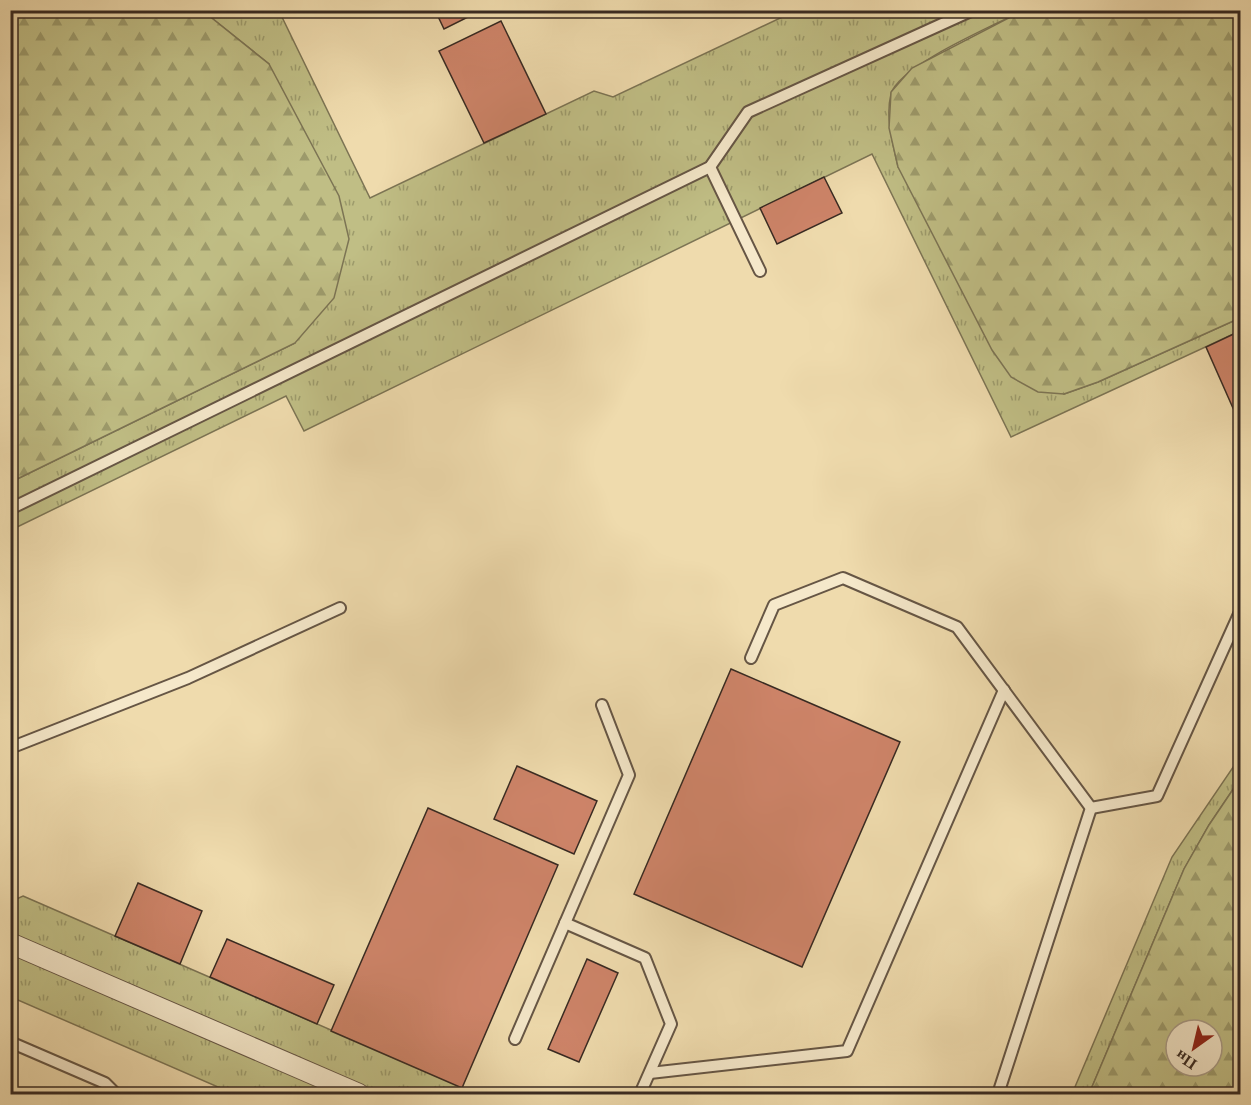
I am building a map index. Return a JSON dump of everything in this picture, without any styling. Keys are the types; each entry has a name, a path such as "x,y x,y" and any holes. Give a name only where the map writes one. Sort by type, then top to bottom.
{"street":[{"path":"10,943 358,1095"}],"lane":[{"path":"10,508 710,167 748,112 973,10"},
{"path":"710,167 760,271"},
{"path":"751,658 774,605 843,578 957,627 1091,808"},
{"path":"10,748 188,678 340,608"},
{"path":"1091,808 1156,796 1240,612"},
{"path":"650,1073 847,1050 1004,690"},
{"path":"515,1039 629,775 602,705"},
{"path":"998,1095 1091,808"},
{"path":"565,923 645,958 671,1024 640,1095"},
{"path":"10,1042 105,1083 116,1095"}],"green space":[{"path":"11,10 203,11 269,64 339,196 349,239 334,298 295,343 11,482"},
{"path":"203,11 279,11 370,198 594,91 613,97 795,11 1022,11 928,59 898,83 891,94 889,112 890,131 898,167 1064,394 1098,382 1240,318 1240,331 1011,437 872,154 304,431 286,396 11,530 11,482 295,343 269,64"},
{"path":"1022,11 1240,11 1240,318 1098,382 1064,394 1038,392 1011,377 992,350 898,167 889,128 891,92 912,68"},
{"path":"1240,757 1240,779 1209,825 1184,869 1089,1094 1072,1094 1172,857"},
{"path":"1240,779 1240,1094 1089,1094 1184,869 1209,825"},
{"path":"23,896 478,1094 234,1094 11,997 10,902"}],"building":[{"path":"435,10 482,10 444,29"},
{"path":"501,21 546,114 484,143 439,51"},
{"path":"824,177 842,213 777,244 760,208"},
{"path":"1240,331 1240,424 1206,347"},
{"path":"731,669 900,742 802,967 634,894"},
{"path":"517,766 597,801 574,854 494,819"},
{"path":"428,808 558,865 462,1088 331,1031"},
{"path":"138,883 202,911 180,964 115,936"},
{"path":"227,939 334,985 317,1024 210,977"},
{"path":"587,959 618,973 579,1062 548,1049"},
{"path":"55,1088 62,1094 48,1094"}]}
